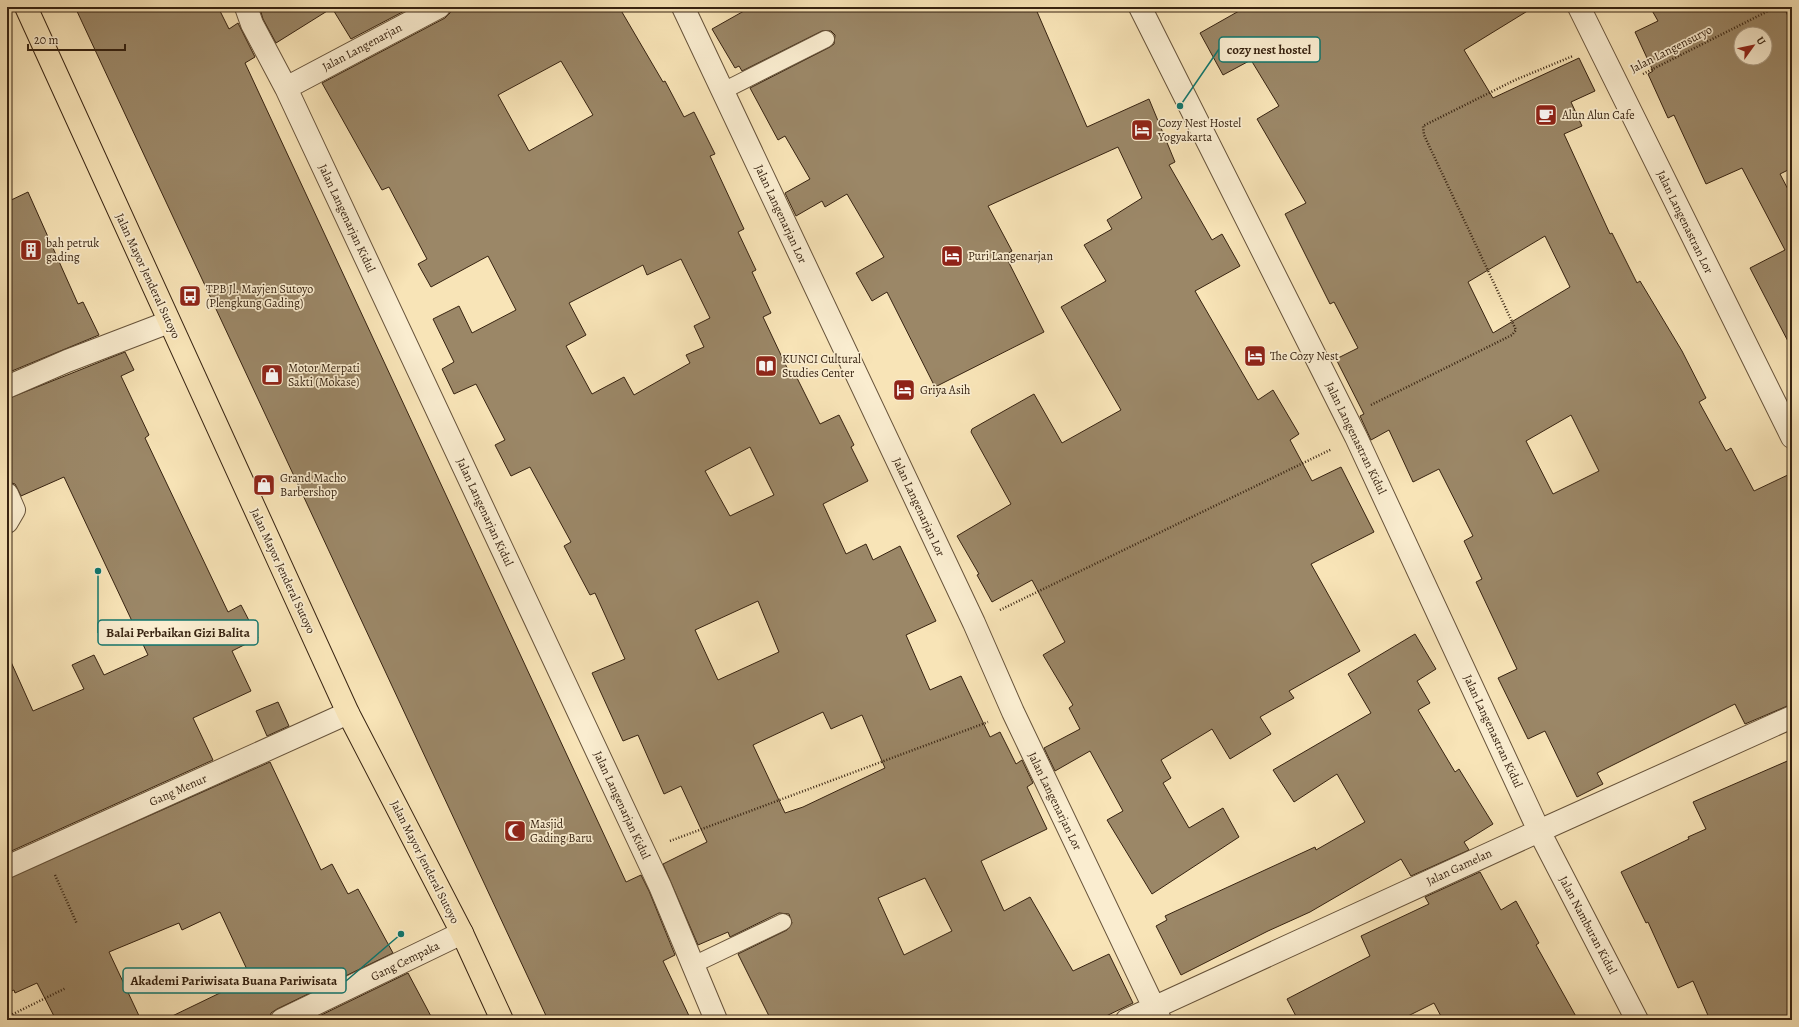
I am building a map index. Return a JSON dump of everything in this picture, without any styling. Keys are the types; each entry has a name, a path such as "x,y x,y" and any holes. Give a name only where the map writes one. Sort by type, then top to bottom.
{"main road":[{"name":"Jalan Mayor Jenderal Sutoyo","path":"26,7 348,713 462,933 502,1020"}],"street":[{"name":"Jalan Langenarjan Kidul","path":"246,7 252,24 286,88 660,886 716,1020"},
{"name":"Jalan Langenarjan","path":"286,88 439,7"},
{"name":"Jalan Langenarjan Lor","path":"683,7 974,623 1013,712 1157,1014"},
{"name":"Jalan Langenastran Kidul","path":"1140,7 1347,417 1538,831"},
{"name":"Jalan Langenastran Lor","path":"1579,7 1792,437"},
{"path":"7,388 67,361 169,322"},
{"path":"7,494 14,510 7,522"},
{"name":"Gang Menur","path":"7,867 348,713"},
{"name":"Jalan Gamelan","path":"1127,1020 1157,1014 1538,831 1792,717"},
{"name":"Jalan Namburan Kidul","path":"1538,831 1637,1020"},
{"name":"Gang Cempaka","path":"282,1020 462,933"}],"lane":[{"path":"723,90 826,39"},
{"path":"693,965 783,922"}],"path":[{"name":"Jalan Langensuryo","path":"1618,86 1776,7"},
{"path":"1347,417 1512,335 1516,330 1424,135 1423,126 1515,80 1598,46"},
{"path":"974,623 1356,437"},
{"path":"643,851 1013,712"},
{"path":"44,851 76,924"},
{"path":"7,1017 66,988"}],"building":[{"path":"75,7 218,7 229,29 238,23 255,57 245,63 626,882 641,875 649,891 675,955 663,961 691,1020 548,1020"},
{"path":"263,7 412,7 351,39 332,8 276,43 263,19 260,9"},
{"path":"451,7 619,7 663,82 665,81 684,117 694,112 715,154 710,156 744,229 738,232 756,270 752,272 771,313 763,317 789,372 793,370 820,424 839,415 854,445 851,447 868,481 823,504 846,554 866,544 873,560 900,546 936,621 906,635 930,690 961,676 990,737 1000,732 1016,764 1022,760 1033,783 1027,787 1047,829 981,861 1004,911 1030,897 1073,971 1109,954 1133,1003 1098,1020 771,1020 738,954 787,930 792,923 789,914 779,913 730,937 728,932 698,945 663,864 707,842 681,786 664,794 638,735 623,741 592,673 625,659 595,593 590,595 564,546 571,542 530,467 511,476 495,445 505,440 476,384 454,394 442,369 454,362 433,319 459,306 472,333 516,310 488,256 431,287 418,264 427,259 389,187 382,190 322,83 445,18 450,13","holes":["561,61 593,115 529,151 498,95","681,259 710,318 694,326 704,347 686,355 690,363 634,395 624,377 592,394 566,346 586,335 569,303 643,265 647,275","750,447 774,495 730,516 705,471","758,601 779,652 718,680 695,630","823,712 831,729 862,715 885,768 803,807 785,813 753,745","925,878 952,931 904,955 878,898"]},
{"path":"751,7 1035,7 1087,127 1149,99 1175,162 1169,165 1212,240 1222,234 1240,266 1195,291 1258,400 1273,390 1299,434 1290,440 1312,481 1341,467 1374,532 1311,564 1360,651 1289,691 1294,698 1260,717 1271,734 1230,759 1212,729 1161,760 1171,778 1163,783 1189,828 1223,808 1239,837 1152,894 1107,820 1123,811 1090,751 1055,771 1044,748 1080,729 1069,708 1073,705 1043,655 1065,642 1032,580 992,602 977,575 979,574 957,536 1011,504 971,432 972,429 1034,394 1062,443 1121,410 1061,307 1106,281 1084,245 1112,229 1107,220 1142,198 1118,147 988,206 1012,251 1005,255 1044,332 935,387 887,292 872,301 856,273 884,257 847,194 825,207 822,201 796,216 785,193 810,179 785,136 778,140 750,88 830,47 834,44 835,35 831,31 822,31 742,71 739,66 735,68 712,29"},
{"path":"1246,7 1534,7 1464,50 1493,98 1579,58 1595,91 1571,102 1582,126 1564,134 1610,234 1612,233 1637,283 1640,281 1682,351 1706,398 1699,402 1726,451 1731,448 1754,491 1792,473 1792,704 1745,724 1735,704 1597,773 1603,784 1577,797 1545,731 1528,739 1498,678 1517,669 1476,582 1482,579 1464,541 1473,536 1439,469 1413,482 1389,430 1371,440 1360,416 1364,414 1336,359 1358,348 1334,302 1330,304 1285,214 1306,203 1257,119 1279,106 1251,60 1223,75 1200,33","holes":["1545,236 1570,287 1493,333 1468,282","1571,415 1599,471 1553,494 1526,441"]},
{"path":"1650,7 1784,7 1792,25 1792,168 1780,174 1792,197 1792,349 1750,268 1785,250 1742,168 1706,184 1674,115 1668,118 1648,74 1653,71 1635,32 1658,21"},
{"name":"bah petruk gading","path":"28,192 78,304 83,302 99,335 7,373 7,202"},
{"path":"125,352 134,370 121,376 149,435 145,438 228,612 241,605 258,638 232,651 251,691 193,718 213,760 7,853 7,653 33,711 84,689 72,665 94,655 104,675 148,655 64,477 21,496 15,484 8,482 7,399"},
{"path":"1415,634 1436,669 1417,681 1430,703 1418,710 1455,772 1459,769 1493,824 1464,842 1469,850 1411,876 1401,859 1310,912 1268,931 1181,975 1156,926 1167,920 1165,916 1315,847 1316,850 1365,822 1337,774 1294,802 1273,770 1371,713 1348,674"},
{"path":"278,702 289,726 267,736 256,711"},
{"path":"1792,759 1792,1020 1710,1020 1693,981 1678,988 1648,922 1646,923 1621,872 1689,839 1688,837 1706,829 1693,802"},
{"path":"270,762 321,870 332,864 348,894 358,889 393,953 277,1009 271,1013 270,1020 164,1020 251,978 220,912 182,930 179,923 109,952 141,1020 56,1020 37,983 15,993 14,990 7,993 7,879"},
{"path":"1480,872 1501,910 1516,901 1539,943 1536,945 1578,1020 1443,1020 1434,1003 1400,1020 1298,1020 1287,999 1370,956 1361,936 1429,904 1425,897"},
{"path":"408,973 433,1020 311,1020"}],"place":[{"name":"cozy nest hostel","path":"1180,106"},
{"name":"Alun Alun Cafe","path":"1546,115"},
{"name":"Cozy Nest Hostel Yogyakarta","path":"1142,130"},
{"name":"bah petruk gading","path":"31,250"},
{"name":"Puri Langenarjan","path":"952,256"},
{"name":"TPB Jl. Mayjen Sutoyo (Plengkung Gading)","path":"190,296"},
{"name":"The Cozy Nest","path":"1255,356"},
{"name":"KUNCI Cultural Studies Center","path":"766,366"},
{"name":"Motor Merpati Sakti (Mokase)","path":"272,375"},
{"name":"Griya Asih","path":"904,390"},
{"name":"Grand Macho Barbershop","path":"264,485"},
{"name":"Balai Perbaikan Gizi Balita","path":"98,571"},
{"name":"Masjid Gading Baru","path":"515,831"},
{"name":"Akademi Pariwisata Buana Pariwisata","path":"401,934"}]}
